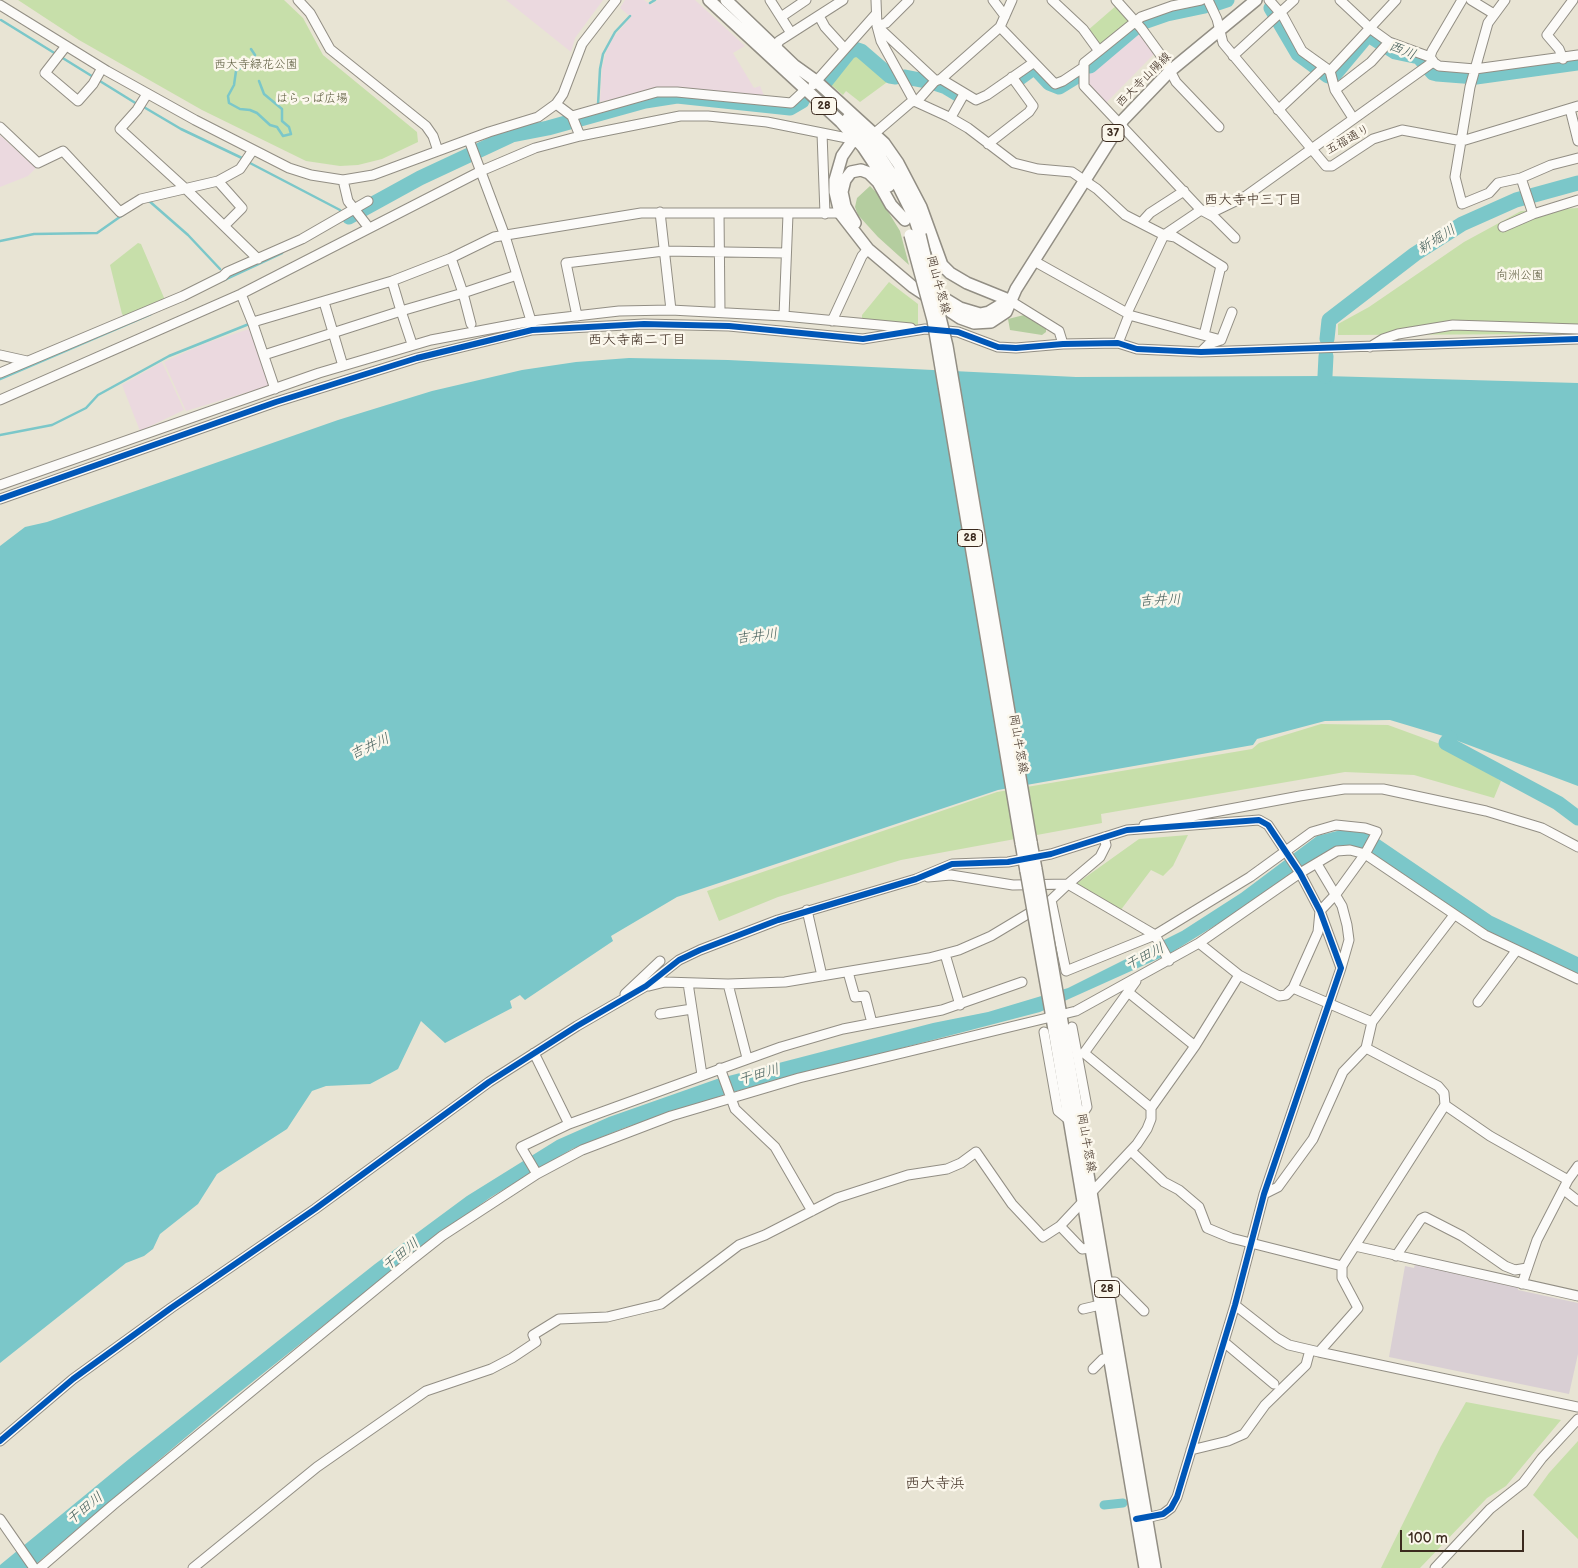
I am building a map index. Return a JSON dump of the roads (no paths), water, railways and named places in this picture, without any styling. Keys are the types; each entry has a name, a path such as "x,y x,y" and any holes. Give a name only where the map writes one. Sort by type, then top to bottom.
{"main road":[{"name":"岡山牛窓線","path":"709,0 752,33 812,85 866,136 903,192 915,235 933,320 1029,857 1073,1120 1082,1202 1109,1359 1141,1519 1155,1568"},
{"name":"岡山牛窓線","path":"726,0 752,33 776,47 812,85"},
{"name":"西大寺山陽線","path":"866,136 851,143 845,150 836,172 835,192 840,213 868,249 913,287 967,321 982,323 995,319 1006,312 1009,300 1120,124 1170,71 1256,0"},
{"path":"812,85 898,163 921,208 942,265 950,273 967,283 1009,300"},
{"name":"岡山牛窓線","path":"866,136 905,220 915,235"},
{"name":"西大寺山陽線","path":"905,220 891,205 878,182 869,173 861,170 851,172 845,180 842,192 845,206 854,222 872,244 921,285 960,308 974,313 985,314 1009,300"},
{"name":"岡山牛窓線","path":"1073,1120 1091,1193 1106,1282 1141,1519 1145,1568"}],"street":[{"path":"0,5 147,94 253,150 300,172 343,180 373,175 438,151 470,143 538,117 556,104 563,94 582,44 616,0"},
{"path":"770,0 791,34"},
{"path":"781,17 806,0"},
{"path":"776,47 779,41 843,0"},
{"path":"876,0 877,26 881,41 914,101 951,117 1014,163 1038,169 1072,172 1097,189 1117,209 1164,235 1175,237 1222,266 1204,335"},
{"path":"877,26 886,23 909,0"},
{"path":"993,0 1005,16"},
{"path":"0,400 241,294 480,171 535,148 580,136 680,116 753,120 822,133 866,136 919,99 938,80 1000,27 1012,0"},
{"path":"1052,0 1083,30 1099,51"},
{"path":"1116,0 1136,20 1176,82 1219,127"},
{"path":"1201,0 1163,9 1136,20 1084,63 1084,86 1201,210 1214,217 1235,238"},
{"path":"1208,0 1220,30 1223,44 1312,150"},
{"path":"1269,0 1302,51 1326,72 1353,118"},
{"path":"1233,56 1279,16 1294,0"},
{"path":"1340,0 1388,45 1439,66 1474,74 1578,55"},
{"path":"1118,343 1128,314 1164,235 1201,210 1215,212 1226,207 1312,150 1430,63 1432,50 1462,0"},
{"path":"1471,0 1494,14"},
{"path":"1505,0 1488,23 1474,74 1455,178 1462,204 1490,194 1498,183 1522,179 1551,165 1578,158"},
{"path":"1563,58 1547,35 1573,0"},
{"path":"1278,110 1326,72 1370,29 1393,1"},
{"path":"299,2 330,49 426,126 433,136 438,151"},
{"path":"574,119 652,93 677,92 791,103 812,85 876,14"},
{"path":"819,16 825,27 845,49"},
{"path":"877,26 938,80 979,100 1034,63"},
{"path":"1000,27 1055,84 1070,78 1084,67"},
{"path":"1335,90 1371,62 1388,45"},
{"path":"66,46 45,73 78,101 96,79 102,68"},
{"path":"988,144 1029,112 1033,106 1012,78"},
{"path":"147,94 120,129 187,190 258,259"},
{"path":"951,117 964,94"},
{"path":"556,104 574,119 580,136"},
{"path":"1462,140 1574,108 1578,141"},
{"path":"0,127 38,163 63,151 120,212 141,199 218,182 235,173 247,161 253,150"},
{"name":"五福通り","path":"1312,150 1326,166 1332,166 1373,139 1402,130 1462,140"},
{"path":"822,133 825,214"},
{"path":"470,143 505,236 532,325"},
{"path":"1522,179 1532,210"},
{"path":"343,180 344,192 356,213 369,228"},
{"path":"218,182 242,208 224,226"},
{"path":"1141,223 1150,214 1184,191"},
{"path":"1503,227 1532,210 1578,200"},
{"path":"0,373 183,296 223,276 227,272 356,213 368,201"},
{"path":"253,322 392,280 451,258 494,237 590,220 660,212 840,213"},
{"path":"660,212 671,310"},
{"path":"719,213 720,312"},
{"path":"784,316 788,214"},
{"path":"832,321 862,256 868,249"},
{"path":"577,316 566,263 664,251 786,253"},
{"path":"451,258 471,324"},
{"path":"1034,260 1128,314 1221,340"},
{"path":"264,355 517,275"},
{"path":"392,280 412,344"},
{"path":"241,294 253,322 274,389"},
{"path":"1009,300 1059,331 1063,344"},
{"path":"324,302 343,366"},
{"path":"0,485 274,389 412,344 577,316 620,311 671,310 720,312 958,332 998,347 1016,348 1063,344 1118,343 1137,349 1201,352 1578,340"},
{"path":"1221,340 1232,312"},
{"path":"0,499 276,402 417,358 515,334 532,325 644,324 729,326 863,339 925,329"},
{"path":"1369,348 1383,338 1453,325 1578,328"},
{"path":"1201,352 1209,344 1221,340"},
{"path":"0,355 27,362"},
{"path":"0,1441 73,1379 171,1308 315,1209 489,1082 618,1001 646,986 679,960 700,950 808,910 916,879 952,864 1008,862 1051,854 1159,820 1344,789 1383,790 1477,809 1542,828 1578,847"},
{"path":"1127,830 1258,820 1268,825 1299,871 1320,911 1341,968"},
{"path":"1051,900 1066,971 1156,936 1287,854 1312,832 1325,826 1344,825 1377,832 1366,852 1336,894 1320,911 1318,932 1293,988 1286,995 1279,996 1239,975 1199,944"},
{"path":"646,986 665,982 728,984 785,982 848,972 959,950 991,936 1051,900 1100,857 1106,845 1104,837"},
{"path":"40,1568 113,1505 415,1257 442,1236 536,1173 614,1136 729,1097 1056,1014 1094,1002 1168,959 1199,944 1299,871 1317,864 1337,851 1366,852 1485,935 1578,979"},
{"path":"1141,1519 1163,1514 1171,1508 1177,1497 1235,1306 1264,1194 1349,940 1342,906 1317,864"},
{"path":"916,879 951,874 1013,885 1068,884 1156,936 1168,959"},
{"path":"808,910 822,976"},
{"path":"1264,1194 1278,1187 1313,1139 1343,1072 1366,1048 1372,1022 1454,915"},
{"path":"1478,1002 1516,951"},
{"path":"945,954 960,1005"},
{"path":"618,1001 660,961"},
{"path":"848,972 855,997 865,996 872,1023"},
{"path":"193,1568 317,1467 426,1391 491,1369 512,1358 536,1342 533,1335 559,1319 607,1317 661,1304 739,1245 837,1198 908,1174 948,1169 961,1163 976,1152 1012,1204 1043,1236 1060,1226 1131,1151 1147,1129 1151,1119 1151,1108 1195,1046 1239,975"},
{"path":"1081,1055 1137,978"},
{"path":"536,1173 521,1147 569,1124 702,1075 721,1070 748,1058 843,1029 960,1005 1022,982"},
{"path":"688,983 702,1075"},
{"path":"728,984 748,1058"},
{"path":"1293,988 1372,1022"},
{"path":"1128,992 1195,1046"},
{"path":"660,1014 692,1009"},
{"path":"1044,1032 1058,1111 1073,1120 1084,1113 1086,1107 1081,1055 1072,1027"},
{"path":"1319,1352 1358,1308 1342,1278 1342,1266 1446,1105 1444,1093 1438,1086 1366,1048"},
{"path":"534,1053 569,1124"},
{"path":"1081,1055 1151,1108"},
{"path":"721,1070 729,1097 735,1109 775,1147 786,1163 812,1211"},
{"path":"1446,1105 1490,1136 1568,1180"},
{"path":"1131,1151 1164,1182 1179,1190 1199,1207 1207,1228 1231,1238 1342,1266"},
{"path":"1522,1284 1537,1240 1568,1180 1578,1166"},
{"path":"1564,1190 1578,1201"},
{"path":"1396,1256 1421,1219 1428,1217 1462,1236 1505,1266 1515,1270 1527,1268"},
{"path":"1060,1226 1082,1249 1090,1248"},
{"path":"1356,1246 1578,1296"},
{"path":"1106,1282 1115,1282 1144,1311"},
{"path":"1083,1309 1100,1305"},
{"path":"1235,1306 1276,1338 1289,1345 1578,1407"},
{"path":"1224,1342 1274,1384"},
{"path":"1191,1450 1228,1441 1244,1434 1265,1405 1306,1365 1310,1350"},
{"path":"1093,1369 1103,1359 1109,1359"},
{"path":"1434,1568 1490,1509 1523,1483 1542,1458 1578,1419"},
{"path":"0,1519 34,1568"}],"water":[{"name":"吉井川","path":"629,358 728,360 1076,377 1325,376 1578,383 1578,786 1450,738 1390,720 1325,721 1257,739 1253,745 998,790 677,897 611,936 613,941 525,1000 520,995 510,1001 512,1008 445,1043 421,1021 398,1069 370,1084 326,1086 312,1091 287,1129 217,1174 198,1204 160,1234 153,1249 144,1256 126,1263 0,1363 0,546 25,527 47,522 338,420 432,391 522,370 576,362"},
{"name":"干田川","path":"1341,830 1370,833 1492,916 1578,957 1578,976 1488,933 1349,847 1279,886 1169,954 1040,1012 733,1092 624,1128 572,1149 491,1197 427,1243 231,1399 36,1564 30,1568 0,1568 0,1565 129,1459 375,1264 467,1196 557,1140 609,1117 717,1079 933,1023 988,1012 1068,988 1182,931 1241,893 1317,836"}],"waterway":[{"path":"650,3 655,0"},
{"path":"1215,4 1227,0"},
{"path":"1144,22 1167,14 1205,6"},
{"name":"西川","path":"1271,8 1298,54 1328,76 1335,74 1366,37 1370,36 1395,52 1419,57 1433,73 1437,74 1476,77 1578,63"},
{"path":"598,105 600,69 603,54 615,32 630,16"},
{"path":"1,20 56,54"},
{"path":"1090,66 1136,27"},
{"path":"251,49 255,55 254,60 236,71 234,85 228,96 229,103 240,109 257,113 270,125 277,127 283,136 291,134 289,127 282,121 282,109 264,94 259,81"},
{"path":"826,81 849,52 855,49 861,51 890,76 896,77"},
{"path":"61,57 137,104"},
{"path":"1017,80 1032,69 1036,69 1049,83 1059,87 1077,76"},
{"path":"905,77 931,82"},
{"path":"937,84 961,96"},
{"path":"349,217 420,178 512,135 548,128 645,101 677,96 790,108 802,101"},
{"path":"142,106 181,129 244,159"},
{"path":"248,162 340,210"},
{"name":"新堀川","path":"1327,339 1329,320 1415,254 1462,224 1516,200 1578,183"},
{"path":"148,200 188,235 220,269"},
{"path":"0,241 34,234 97,233 124,214"},
{"path":"224,280 282,253"},
{"path":"0,379 151,314"},
{"path":"0,435 52,425 86,408 98,395 169,356 249,324"},
{"name":"新堀川","path":"1325,376 1326,356"},
{"path":"1450,738 1446,743 1558,803 1578,818"},
{"path":"1104,1505 1123,1503"}],"district":[{"name":"西大寺中三丁目","path":"1253,200"},
{"name":"西大寺南二丁目","path":"637,340"},
{"name":"西大寺浜","path":"935,1484"}],"park label":[{"name":"西大寺緑花公園","path":"256,65"},
{"name":"はらっぱ広場","path":"312,99"},
{"name":"向洲公園","path":"1520,276"}]}
